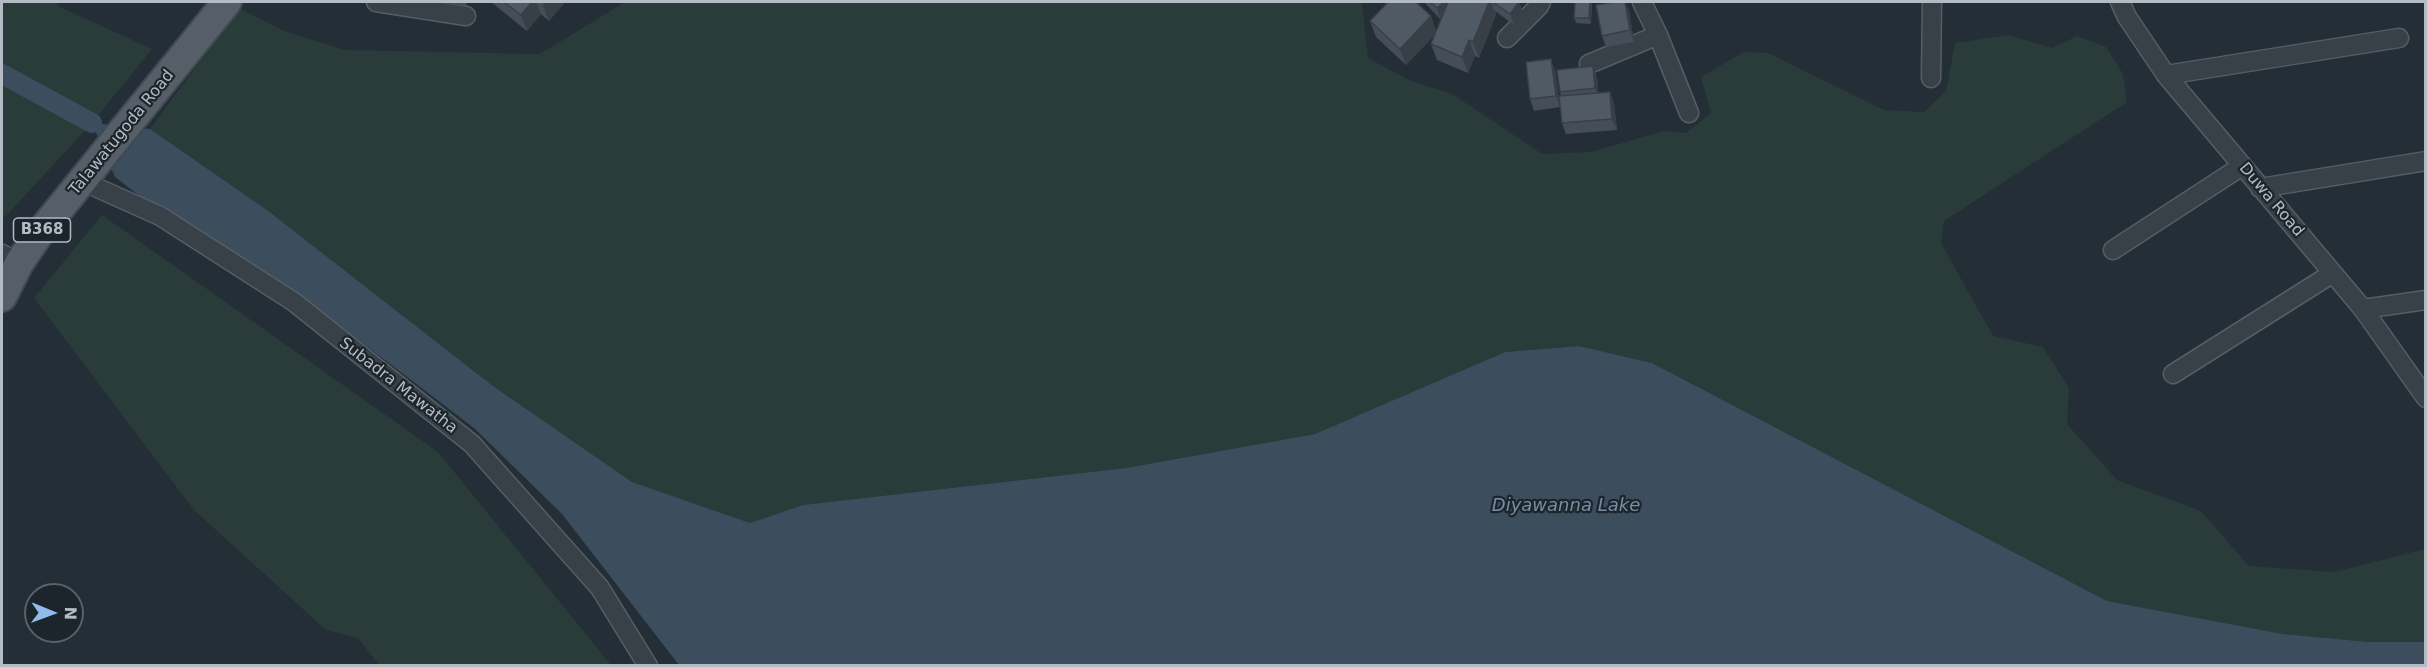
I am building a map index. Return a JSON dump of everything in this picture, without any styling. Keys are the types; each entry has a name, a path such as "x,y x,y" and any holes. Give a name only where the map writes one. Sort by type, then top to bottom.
{"main road":[{"name":"Talawatugoda Road","path":"2,297 10,259 86,175 227,2"}],"street":[{"path":"376,2 466,16"},
{"path":"1507,38 1541,2"},
{"path":"1642,2 1658,35 1689,113"},
{"path":"1931,78 1932,2"},
{"name":"Duwa Road","path":"2120,2 2127,17 2166,75 2333,273 2423,390"},
{"path":"1589,64 1658,35"},
{"path":"2166,75 2399,38"},
{"path":"2260,188 2426,161"},
{"path":"2113,250 2242,166"},
{"name":"Subadra Mawatha","path":"86,175 160,216 294,302 472,444 600,588 648,666"},
{"path":"2173,374 2333,273"},
{"path":"2362,309 2426,300"}],"green space":[{"path":"2,2 55,2 58,6 152,49 92,123 5,217 2,215"},
{"path":"625,2 1362,2 1368,58 1409,80 1452,94 1542,154 1591,152 1664,131 1686,133 1711,113 1701,77 1744,52 1768,53 1884,110 1924,112 1946,91 1955,43 2009,35 2052,48 2077,36 2106,47 2123,74 2127,102 1944,221 1941,243 1993,336 2043,347 2069,388 2067,424 2117,480 2201,511 2249,566 2334,572 2425,549 2425,642 2369,642 2283,634 2107,601 1652,363 1579,346 1505,352 1315,434 1126,468 803,505 750,523 632,482 493,386 267,210 150,129 239,8 284,31 345,50 540,54"},
{"path":"102,215 438,452 611,665 379,665 358,638 326,630 194,510 34,298"}],"water":[{"name":"Diyawanna Lake","path":"92,123 150,129 267,210 493,386 632,482 750,523 803,505 1126,468 1315,434 1505,352 1579,346 1652,363 2107,601 2283,634 2369,642 2425,642 2425,665 679,665 562,514 474,428 309,302 167,217 115,177"}],"building":[{"path":"504,2 532,2 521,15"},
{"path":"1388,2 1416,2 1431,16 1400,49 1370,21"},
{"path":"1430,2 1444,2 1437,8"},
{"path":"1448,2 1489,2 1473,42 1469,40 1462,57 1431,44"},
{"path":"1493,2 1519,2 1510,14"},
{"path":"1575,2 1590,2 1589,18 1574,18"},
{"path":"1625,2 1630,30 1602,36 1596,5"},
{"path":"1551,59 1556,96 1530,99 1526,62"},
{"path":"1593,66 1595,88 1560,92 1557,70"},
{"path":"1610,92 1612,119 1562,123 1559,96"}],"waterway":[{"path":"2,74 92,123"}]}
